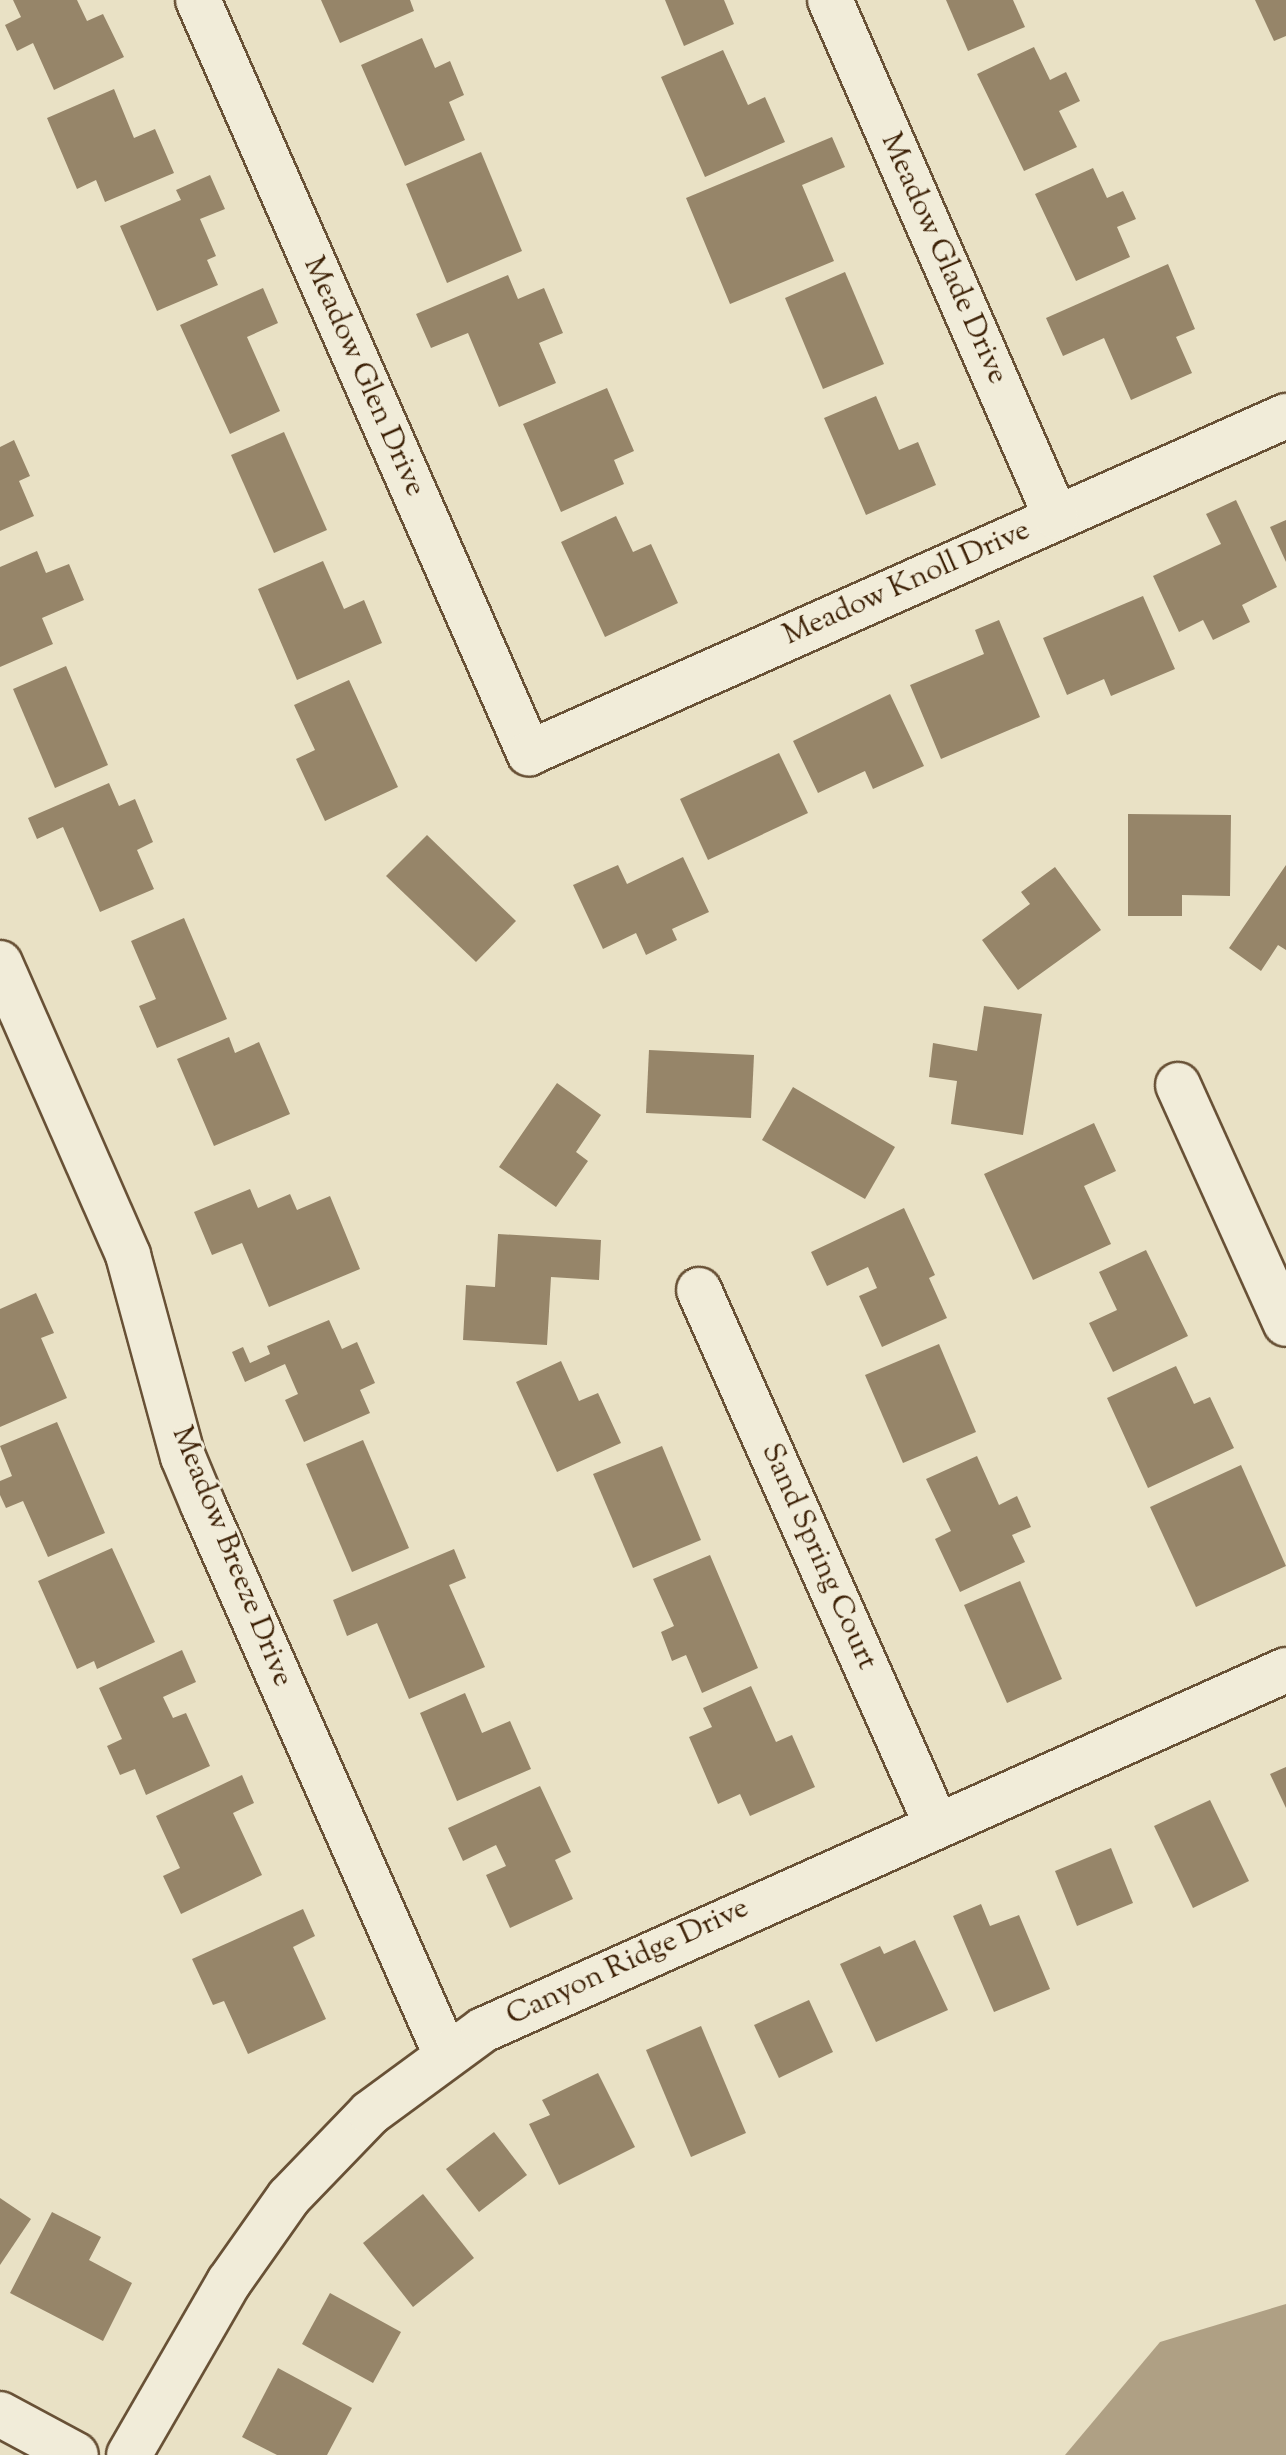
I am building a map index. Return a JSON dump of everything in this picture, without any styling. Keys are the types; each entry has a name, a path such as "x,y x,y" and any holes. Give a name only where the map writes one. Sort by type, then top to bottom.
{"street":[{"name":"Meadow Glen Drive","path":"198,0 529,753"},
{"name":"Meadow Glade Drive","path":"830,0 1056,517"},
{"name":"Meadow Knoll Drive","path":"529,753 1286,416"},
{"name":"Meadow Breeze Drive","path":"3,978 128,1255 183,1457 446,2055"},
{"path":"1178,1085 1286,1324"},
{"name":"Sand Spring Court","path":"699,1290 936,1824"},
{"name":"Canyon Ridge Drive","path":"129,2455 229,2282 289,2197 370,2113 446,2055 546,1997 1286,1670"},
{"path":"0,2414 76,2455"}],"shaded area":[{"path":"1286,2304 1286,2455 1065,2455 1160,2342"}],"building":[{"path":"13,0 77,0 87,21 103,14 124,57 54,90 33,43 17,51 5,25 21,17"},
{"path":"321,0 410,0 414,11 340,43"},
{"path":"665,0 724,0 734,24 684,46"},
{"path":"946,0 1013,0 1025,27 968,51"},
{"path":"1255,0 1286,0 1286,36 1274,41"},
{"path":"422,38 435,68 450,61 464,95 449,102 465,140 405,166 361,65"},
{"path":"1034,47 1050,80 1066,72 1080,101 1059,111 1077,147 1024,171 977,74"},
{"path":"723,50 748,105 765,97 785,142 705,177 661,77"},
{"path":"114,89 134,138 155,129 174,173 105,202 96,180 77,189 47,118"},
{"path":"832,137 845,167 802,185 834,261 730,304 686,198"},
{"path":"481,152 522,251 447,283 406,184"},
{"path":"1093,168 1107,198 1123,191 1136,219 1117,227 1130,257 1076,281 1035,194"},
{"path":"210,175 225,209 200,219 216,256 207,260 218,285 157,311 120,226 181,200 176,190"},
{"path":"1168,264 1195,329 1176,337 1192,373 1131,400 1104,338 1063,356 1046,318"},
{"path":"845,272 884,364 823,389 785,298"},
{"path":"508,275 518,299 544,288 563,333 539,343 556,383 499,407 468,333 431,348 416,314"},
{"path":"263,288 278,323 247,337 280,411 230,434 180,325"},
{"path":"607,388 634,451 614,460 624,484 561,512 523,424"},
{"path":"876,396 899,450 918,442 936,485 866,515 824,418"},
{"path":"284,432 327,530 274,553 231,455"},
{"path":"14,440 30,476 19,481 34,516 0,531 0,447"},
{"path":"1236,500 1277,587 1242,605 1250,622 1213,640 1203,620 1179,632 1153,576 1221,544 1206,514"},
{"path":"616,516 633,552 651,544 678,603 605,637 561,542"},
{"path":"1286,520 1286,562 1270,527"},
{"path":"37,551 46,573 69,564 84,600 42,618 53,644 0,667 0,567"},
{"path":"323,561 344,609 364,600 382,643 297,680 258,589"},
{"path":"1143,596 1175,669 1111,696 1104,679 1067,695 1043,638"},
{"path":"999,620 1040,717 941,759 910,685 984,654 975,630"},
{"path":"66,666 108,765 55,788 13,689"},
{"path":"349,680 398,787 325,821 296,759 315,750 294,705"},
{"path":"890,694 924,766 873,789 865,771 818,793 793,741"},
{"path":"779,753 808,813 708,860 680,799"},
{"path":"109,783 119,806 135,799 153,842 137,850 154,889 100,912 63,827 37,839 28,818"},
{"path":"1128,814 1231,815 1230,896 1182,895 1182,916 1128,916"},
{"path":"427,835 516,921 476,962 386,876"},
{"path":"683,857 709,912 672,929 677,940 646,955 636,933 603,949 573,885 618,865 627,884"},
{"path":"1286,865 1286,950 1278,945 1261,971 1229,948"},
{"path":"1055,867 1101,930 1018,990 982,940 1030,904 1021,892"},
{"path":"184,918 227,1019 157,1048 139,1006 156,999 131,941"},
{"path":"984,1006 1042,1014 1023,1135 951,1124 957,1081 929,1077 933,1043 977,1051"},
{"path":"229,1037 235,1053 259,1042 290,1114 214,1146 177,1059"},
{"path":"649,1050 754,1055 751,1118 646,1113"},
{"path":"557,1083 601,1115 576,1152 588,1161 556,1207 499,1167"},
{"path":"793,1087 895,1147 865,1199 762,1140"},
{"path":"1094,1123 1116,1171 1084,1186 1111,1244 1033,1280 984,1174"},
{"path":"250,1189 258,1208 290,1194 297,1210 330,1196 360,1269 269,1307 242,1243 212,1255 194,1212"},
{"path":"904,1208 935,1275 929,1278 947,1318 882,1347 859,1296 877,1288 868,1267 827,1286 811,1252"},
{"path":"498,1234 601,1240 599,1280 551,1277 547,1345 463,1340 466,1285 495,1287"},
{"path":"1146,1250 1188,1336 1113,1372 1089,1323 1117,1310 1099,1272"},
{"path":"36,1293 54,1333 41,1338 67,1398 0,1427 0,1309"},
{"path":"329,1320 342,1349 357,1342 375,1383 360,1390 370,1413 304,1442 285,1400 298,1394 285,1364 245,1382 232,1352 243,1347 250,1363 270,1354 267,1346"},
{"path":"939,1344 976,1432 903,1463 865,1375"},
{"path":"561,1361 579,1401 598,1393 621,1443 557,1472 516,1382"},
{"path":"1176,1366 1194,1404 1210,1397 1234,1448 1148,1488 1107,1398"},
{"path":"57,1422 105,1533 48,1557 23,1501 6,1508 0,1495 0,1481 12,1476 0,1446"},
{"path":"363,1440 409,1548 352,1572 306,1464"},
{"path":"662,1446 701,1540 633,1568 593,1474"},
{"path":"977,1456 999,1505 1017,1496 1031,1527 1012,1535 1025,1562 960,1592 935,1539 951,1531 926,1479"},
{"path":"1241,1465 1286,1566 1196,1607 1150,1507"},
{"path":"112,1548 155,1642 97,1669 94,1661 77,1669 38,1581"},
{"path":"454,1549 466,1578 449,1585 485,1667 409,1699 377,1623 347,1636 333,1600"},
{"path":"710,1555 758,1668 702,1693 686,1655 672,1661 661,1632 674,1626 653,1579"},
{"path":"1020,1581 1062,1679 1007,1703 964,1605"},
{"path":"182,1650 196,1682 163,1697 173,1718 186,1713 210,1766 146,1795 135,1769 120,1775 107,1746 122,1739 99,1688"},
{"path":"751,1686 776,1742 792,1735 815,1787 750,1816 740,1794 718,1804 689,1737 712,1727 703,1708"},
{"path":"465,1693 482,1733 510,1721 531,1769 457,1801 420,1713"},
{"path":"1286,1767 1286,1808 1270,1774"},
{"path":"242,1775 254,1803 233,1813 262,1875 181,1914 163,1876 180,1868 156,1816"},
{"path":"540,1786 571,1852 555,1860 573,1899 510,1928 486,1875 506,1866 496,1845 463,1861 448,1828"},
{"path":"1210,1800 1249,1881 1193,1908 1154,1826"},
{"path":"1111,1848 1133,1903 1077,1926 1055,1871"},
{"path":"981,1904 990,1926 1019,1915 1050,1989 994,2012 953,1916"},
{"path":"303,1909 315,1936 293,1947 326,2019 248,2054 224,2001 213,2005 192,1959"},
{"path":"915,1940 948,2010 876,2042 840,1964 880,1946 884,1954"},
{"path":"809,2000 833,2052 779,2078 754,2025"},
{"path":"701,2026 746,2133 691,2157 646,2050"},
{"path":"598,2073 635,2147 559,2185 529,2124 550,2115 542,2100"},
{"path":"494,2132 527,2175 479,2212 446,2169"},
{"path":"423,2194 474,2258 413,2307 363,2243"},
{"path":"0,2198 31,2219 0,2265"},
{"path":"52,2212 101,2237 89,2260 132,2283 103,2341 10,2293"},
{"path":"330,2293 401,2332 373,2383 302,2344"},
{"path":"278,2368 352,2408 327,2455 277,2455 242,2437"}]}
